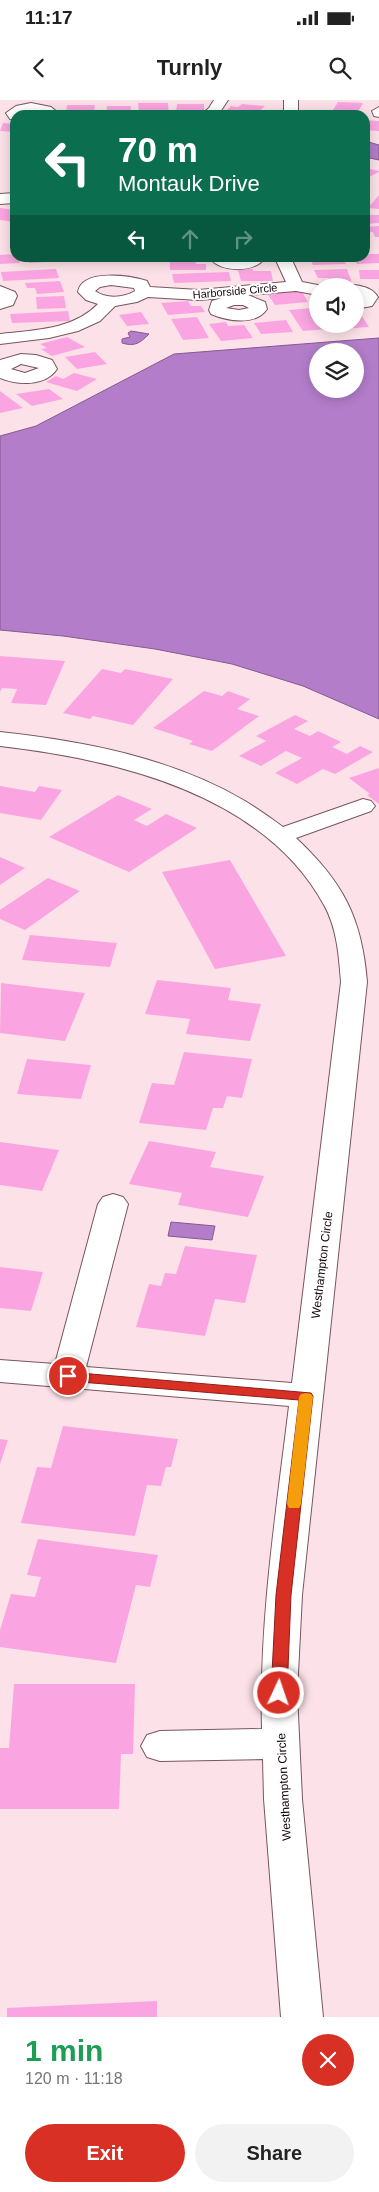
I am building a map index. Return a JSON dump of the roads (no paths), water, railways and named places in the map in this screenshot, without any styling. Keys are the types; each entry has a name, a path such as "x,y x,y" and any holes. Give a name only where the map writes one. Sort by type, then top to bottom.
{"street":[{"path":"17,110 34,104 48,110"},
{"path":"224,262 250,262"},
{"name":"Harborside Circle","path":"144,292 230,296 296,286 286,262"},
{"path":"123,273 142,286 144,292 128,300 111,301 95,298 89,295 86,289 95,283 123,273"},
{"path":"296,286 309,288"},
{"path":"0,291 7,294 9,298 0,304"},
{"path":"364,292 370,297 364,302"},
{"path":"0,339 50,333 83,322 96,316 111,301"},
{"path":"0,347 14,360"},
{"name":"Westhampton Circle","path":"0,739 72,748 120,758 194,784 234,804 280,836 316,873 336,903 352,947 354,982 284,1595 279,1693 283,1799 302,2017"},
{"path":"280,836 363,806"},
{"path":"68,1376 113,1204"},
{"path":"0,1371 306,1396"},
{"path":"160,1746 281,1744"}]}
